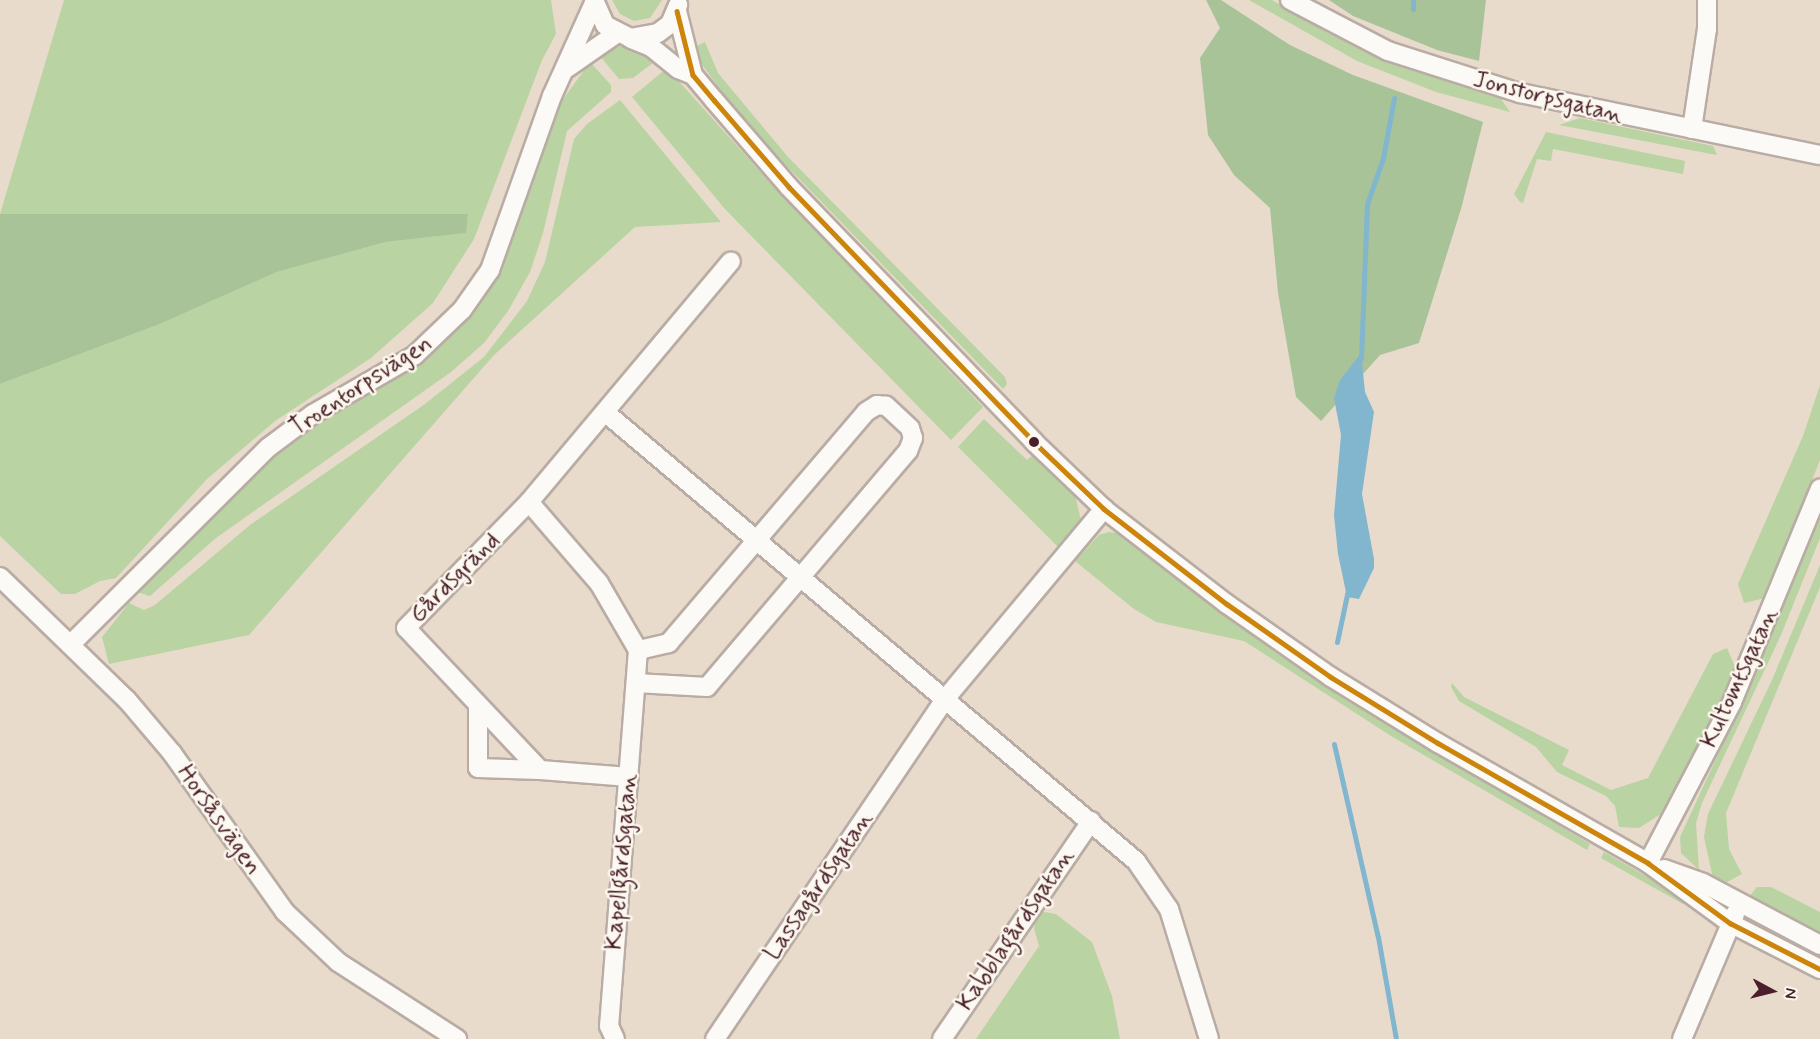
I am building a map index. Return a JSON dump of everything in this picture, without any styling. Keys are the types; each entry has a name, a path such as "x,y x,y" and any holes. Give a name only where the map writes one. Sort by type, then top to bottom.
{"street":[{"name":"Jonstorpsgatan","path":"1290,0 1388,51 1445,71 1598,112 1820,155"},
{"path":"1692,129 1707,29 1707,0"},
{"path":"594,1 604,25 623,36 651,47 678,69 693,75 789,187 1034,442 1104,510 1149,541 1227,604 1331,676 1438,743 1648,863 1730,923 1820,969"},
{"name":"Troentorpsvägen","path":"70,645 269,447 313,414 415,355 462,310 490,270 552,96 567,68 572,45 594,1"},
{"path":"623,36 658,33 678,5"},
{"path":"678,5 693,75"},
{"name":"Troentorpsvägen","path":"567,68 623,36"},
{"path":"636,683 707,687 908,451 913,438 910,428 886,406 876,405 866,412 669,643 638,650 599,583 529,502 606,413 731,261"},
{"path":"606,413 945,699"},
{"name":"Kultomtsgatan","path":"1648,863 1732,702 1820,488"},
{"name":"Gårdsgränd","path":"529,502 406,628 540,770"},
{"name":"Lassagårdsgatan","path":"715,1039 945,699 1104,510"},
{"name":"Horsåsvägen","path":"0,577 127,700 172,753 285,912 338,962 457,1039"},
{"name":"Kapellgårdsgatan","path":"615,1039 609,1026 638,650"},
{"name":"Kabblagårdsgatan","path":"945,699 1136,861 1165,901 1186,957 1209,1039"},
{"path":"478,706 478,768 628,777"},
{"name":"Kabblagårdsgatan","path":"942,1039 1091,821"},
{"path":"1648,863 1703,883 1820,945"},
{"path":"1682,1039 1740,903"}],"green space":[{"path":"64,0 551,0 556,34 542,60 474,239 433,303 371,358 275,421 207,479 116,578 100,581 75,594 61,594 0,536 0,384 160,324 277,272 386,242 465,233 468,215 0,214"},
{"path":"612,0 662,0 650,18 634,21 620,14"},
{"path":"1206,0 1221,0 1290,45 1353,75 1483,122 1461,209 1419,343 1380,355 1321,421 1296,397 1278,293 1270,208 1234,175 1208,135 1200,58 1220,28"},
{"path":"1249,0 1272,0 1328,33 1410,69 1501,99 1510,112 1436,92 1357,61"},
{"path":"1329,0 1486,0 1479,61 1437,50 1353,16"},
{"path":"705,42 718,73 788,157 1005,377 1007,384 1003,389 744,122 703,66 695,47"},
{"path":"620,46 631,47 658,59 633,78 619,79 600,56"},
{"path":"590,62 611,85 611,92 567,131 543,233 530,272 508,311 484,343 451,372 216,538 150,596 137,592 283,445 380,383 502,262 559,105"},
{"path":"667,68 773,186 983,407 951,440 724,208 632,97"},
{"path":"620,100 721,222 635,227 494,355 249,635 109,664 102,637 129,603 144,610 155,605 250,525 425,404 484,357 527,301 545,262 574,139 587,124"},
{"path":"1580,118 1713,146 1717,155 1559,125"},
{"path":"1546,132 1685,161 1683,174 1553,149 1551,161 1537,159 1523,203 1520,202 1514,194"},
{"path":"0,214 468,214 466,233 386,242 277,272 160,324 0,384"},
{"path":"1820,385 1820,460 1765,598 1744,603 1738,584 1803,436"},
{"path":"984,419 1027,460 1033,455 1075,495 1081,520 1061,550 958,447"},
{"path":"1820,516 1820,538 1781,635 1702,803 1696,823 1699,870 1681,853 1680,837 1756,672"},
{"path":"1109,532 1122,534 1276,653 1347,699 1590,844 1587,850 1391,736 1244,641 1156,622 1134,609 1075,561 1099,535"},
{"path":"1820,565 1820,587 1726,813 1729,849 1742,874 1727,882 1713,878 1704,837 1708,814 1772,680"},
{"path":"1727,648 1735,667 1715,711 1661,814 1639,828 1619,827 1615,806 1606,796 1557,772 1536,747 1459,701 1451,687 1452,683 1464,697 1569,750 1562,765 1611,790 1648,778 1713,654"},
{"path":"1604,852 1686,899 1683,904 1601,858"},
{"path":"1757,887 1771,887 1820,912 1820,937 1748,898"},
{"path":"1039,911 1056,914 1092,942 1112,996 1120,1039 976,1039 1039,946 1034,928"}],"water":[{"path":"1361,353 1365,392 1374,412 1362,494 1374,568 1359,599 1347,597 1338,554 1334,515 1341,435 1334,398 1340,380"}],"waterway":[{"path":"1413,0 1413,9"},
{"path":"1361,359 1367,204 1383,158 1394,98"},
{"path":"1337,642 1348,590"},
{"path":"1334,744 1378,937 1396,1039"}],"transit line":[{"path":"677,11 693,75 714,100 789,187 1034,442 1104,509 1227,604 1331,677 1438,743 1648,863 1730,923 1820,969"}]}
